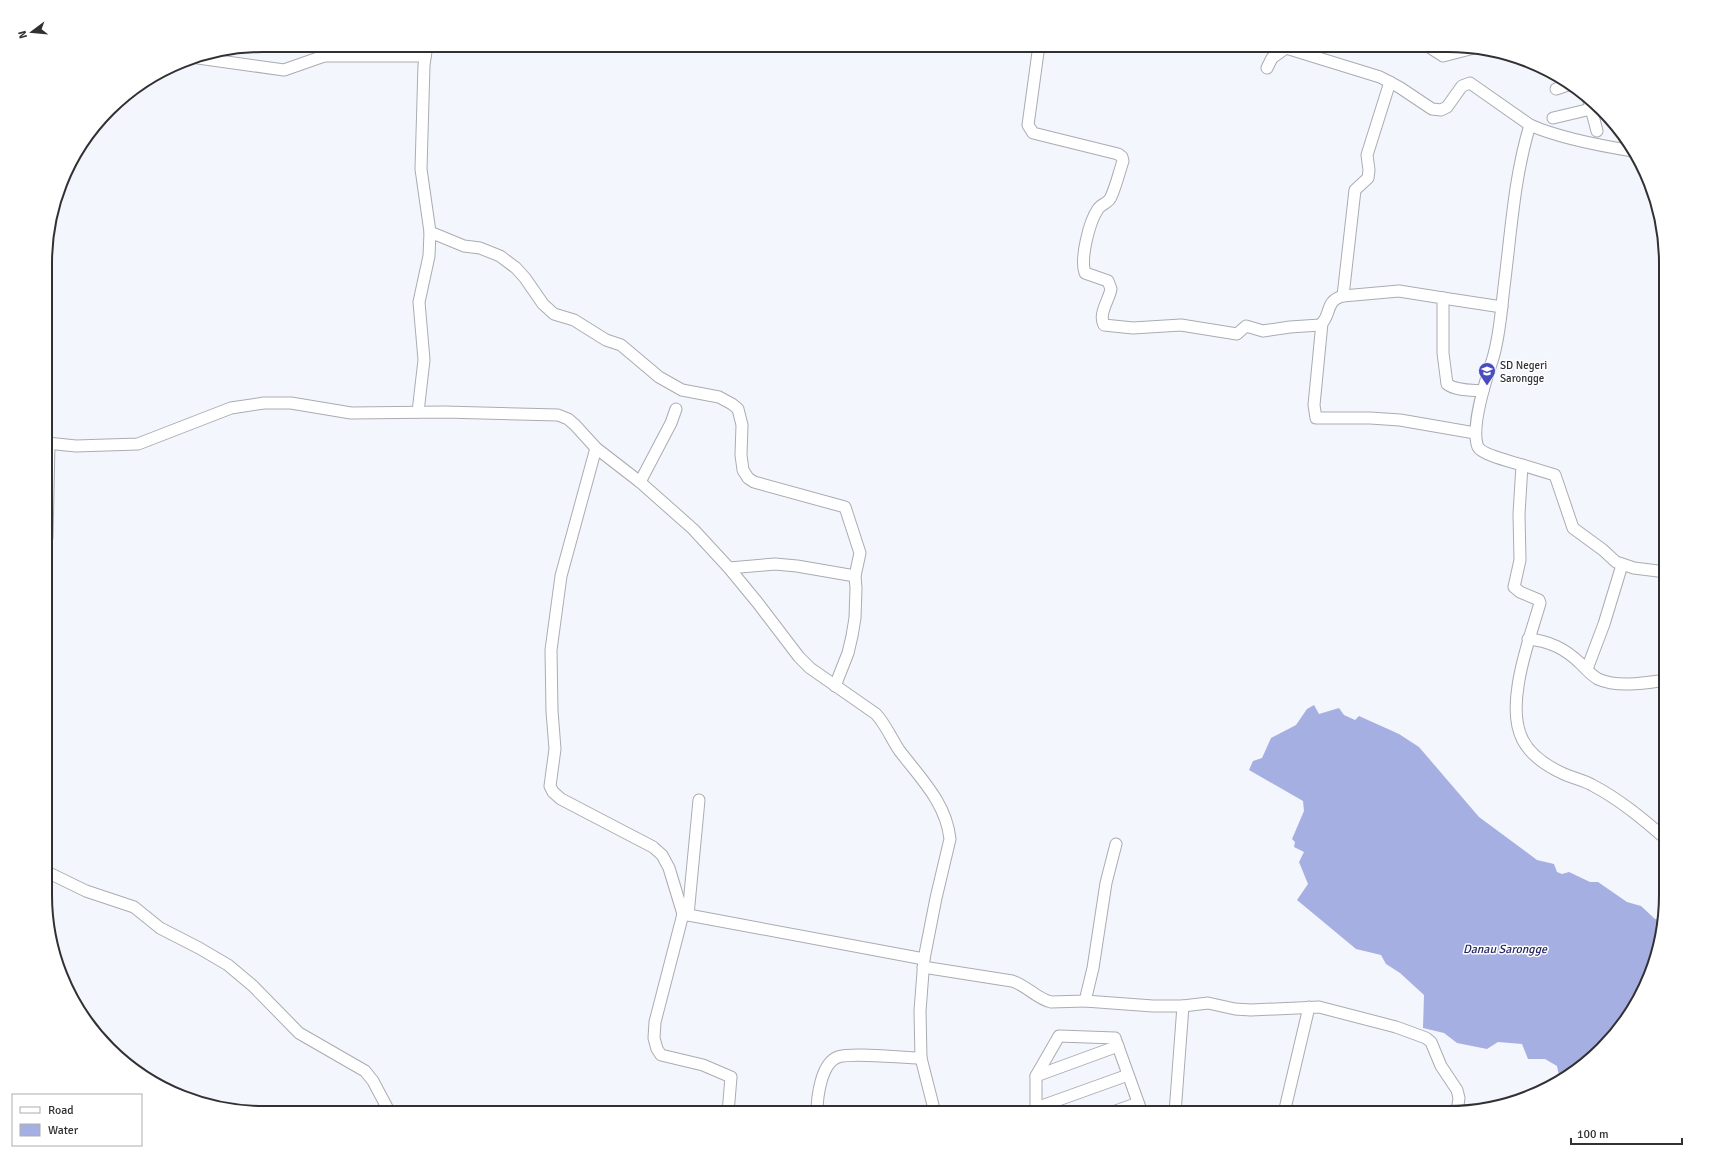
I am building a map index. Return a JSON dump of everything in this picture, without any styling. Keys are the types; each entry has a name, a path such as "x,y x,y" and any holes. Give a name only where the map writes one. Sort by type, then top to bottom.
{"street":[{"path":"323,52 324,56"},
{"path":"207,59 284,70 324,56 392,52"},
{"path":"418,412 424,360 419,302 429,256 430,232 421,170 426,52"},
{"path":"1038,52 1028,126 1033,133 1118,154 1122,157 1123,161 1111,199 1099,207 1095,214 1082,265 1085,273 1108,282 1111,289 1104,308 1102,319 1104,325 1133,328 1181,325 1237,334 1246,326 1263,331 1290,327 1317,326 1322,323"},
{"path":"1267,68 1272,58 1279,52"},
{"path":"1300,52 1370,74 1390,82 1427,107 1436,110 1448,107 1462,86 1470,83 1530,125 1582,141 1626,150"},
{"path":"1437,52 1443,56 1458,52"},
{"path":"1343,296 1355,190 1368,178 1367,155 1390,82"},
{"path":"1556,89 1563,87"},
{"path":"1553,118 1591,109 1597,131"},
{"path":"1530,125 1518,175 1497,344 1483,391 1475,433 1478,445 1482,452 1555,475 1573,528 1616,562 1634,568 1659,571"},
{"path":"430,232 464,246 480,248 500,256 516,268 525,278 543,304 554,314 580,323 606,340 621,345 663,379 682,390 719,397 735,406 741,415 741,455 743,470 748,478 754,482 763,486 845,507 853,536 860,548 860,553 855,576 855,618 852,636 848,654 835,686"},
{"path":"1475,433 1400,420 1370,418 1316,418 1314,405 1322,323 1331,303 1336,298 1343,296 1399,291 1502,307"},
{"path":"1443,298 1444,353 1447,384 1450,387 1460,389 1483,391"},
{"path":"52,443 76,446 138,444 231,408 264,403 291,403 352,413 418,412 558,415 568,419 596,448 640,482 693,529 730,568 799,657 810,668 876,714 899,749 934,793 949,831 950,839 936,898 924,963 920,1012 921,1058 933,1106"},
{"path":"640,482 671,423 676,409"},
{"path":"596,448 560,583 551,665 555,749 550,786 553,792 560,799 653,846 662,855 669,868 685,915"},
{"path":"1522,465 1519,514 1520,560 1514,587 1520,592 1539,600 1540,603 1528,639 1518,686 1516,711 1520,734 1528,750 1539,760 1562,773 1592,785 1625,806 1659,833"},
{"path":"730,568 775,564 797,566 855,576"},
{"path":"1587,669 1604,624 1622,565"},
{"path":"1528,639 1541,640 1568,651 1599,679 1622,684 1641,684 1659,681"},
{"path":"699,800 685,915 655,1022 654,1038 657,1049 661,1055 703,1065 731,1077 729,1106"},
{"path":"1085,1001 1093,968 1106,883 1116,844"},
{"path":"52,874 86,891 134,907 160,928 228,965 253,986 299,1033 365,1071 373,1081 386,1106"},
{"path":"685,915 1012,980 1046,1001 1085,1001 1138,1005 1183,1006 1208,1003 1235,1009 1252,1010 1319,1007 1372,1020 1426,1038 1431,1042 1441,1066 1457,1090 1459,1098 1458,1106"},
{"path":"1176,1106 1183,1006"},
{"path":"1286,1106 1309,1007"},
{"path":"1036,1106 1036,1076 1059,1036 1115,1038 1139,1106"},
{"path":"1036,1076 1118,1046"},
{"path":"817,1106 825,1070 829,1063 837,1057 855,1056 921,1058"},
{"path":"1046,1106 1128,1074"}],"water":[{"name":"Danau Sarongge","path":"1314,705 1319,714 1339,708 1344,715 1355,720 1359,716 1399,734 1419,747 1479,817 1537,860 1554,864 1557,872 1562,874 1569,872 1590,882 1598,882 1627,902 1641,906 1655,919 1658,919 1648,963 1631,1001 1607,1034 1577,1062 1559,1074 1557,1066 1545,1059 1528,1059 1522,1044 1498,1042 1487,1049 1457,1043 1444,1033 1423,1028 1424,995 1400,973 1386,964 1381,955 1356,949 1297,900 1308,884 1299,862 1304,852 1294,847 1295,842 1292,839 1304,811 1303,801 1249,770 1253,761 1262,758 1271,738 1296,725 1307,709"}],"place":[{"name":"SD Negeri Sarongge","path":"1487,386"}]}
